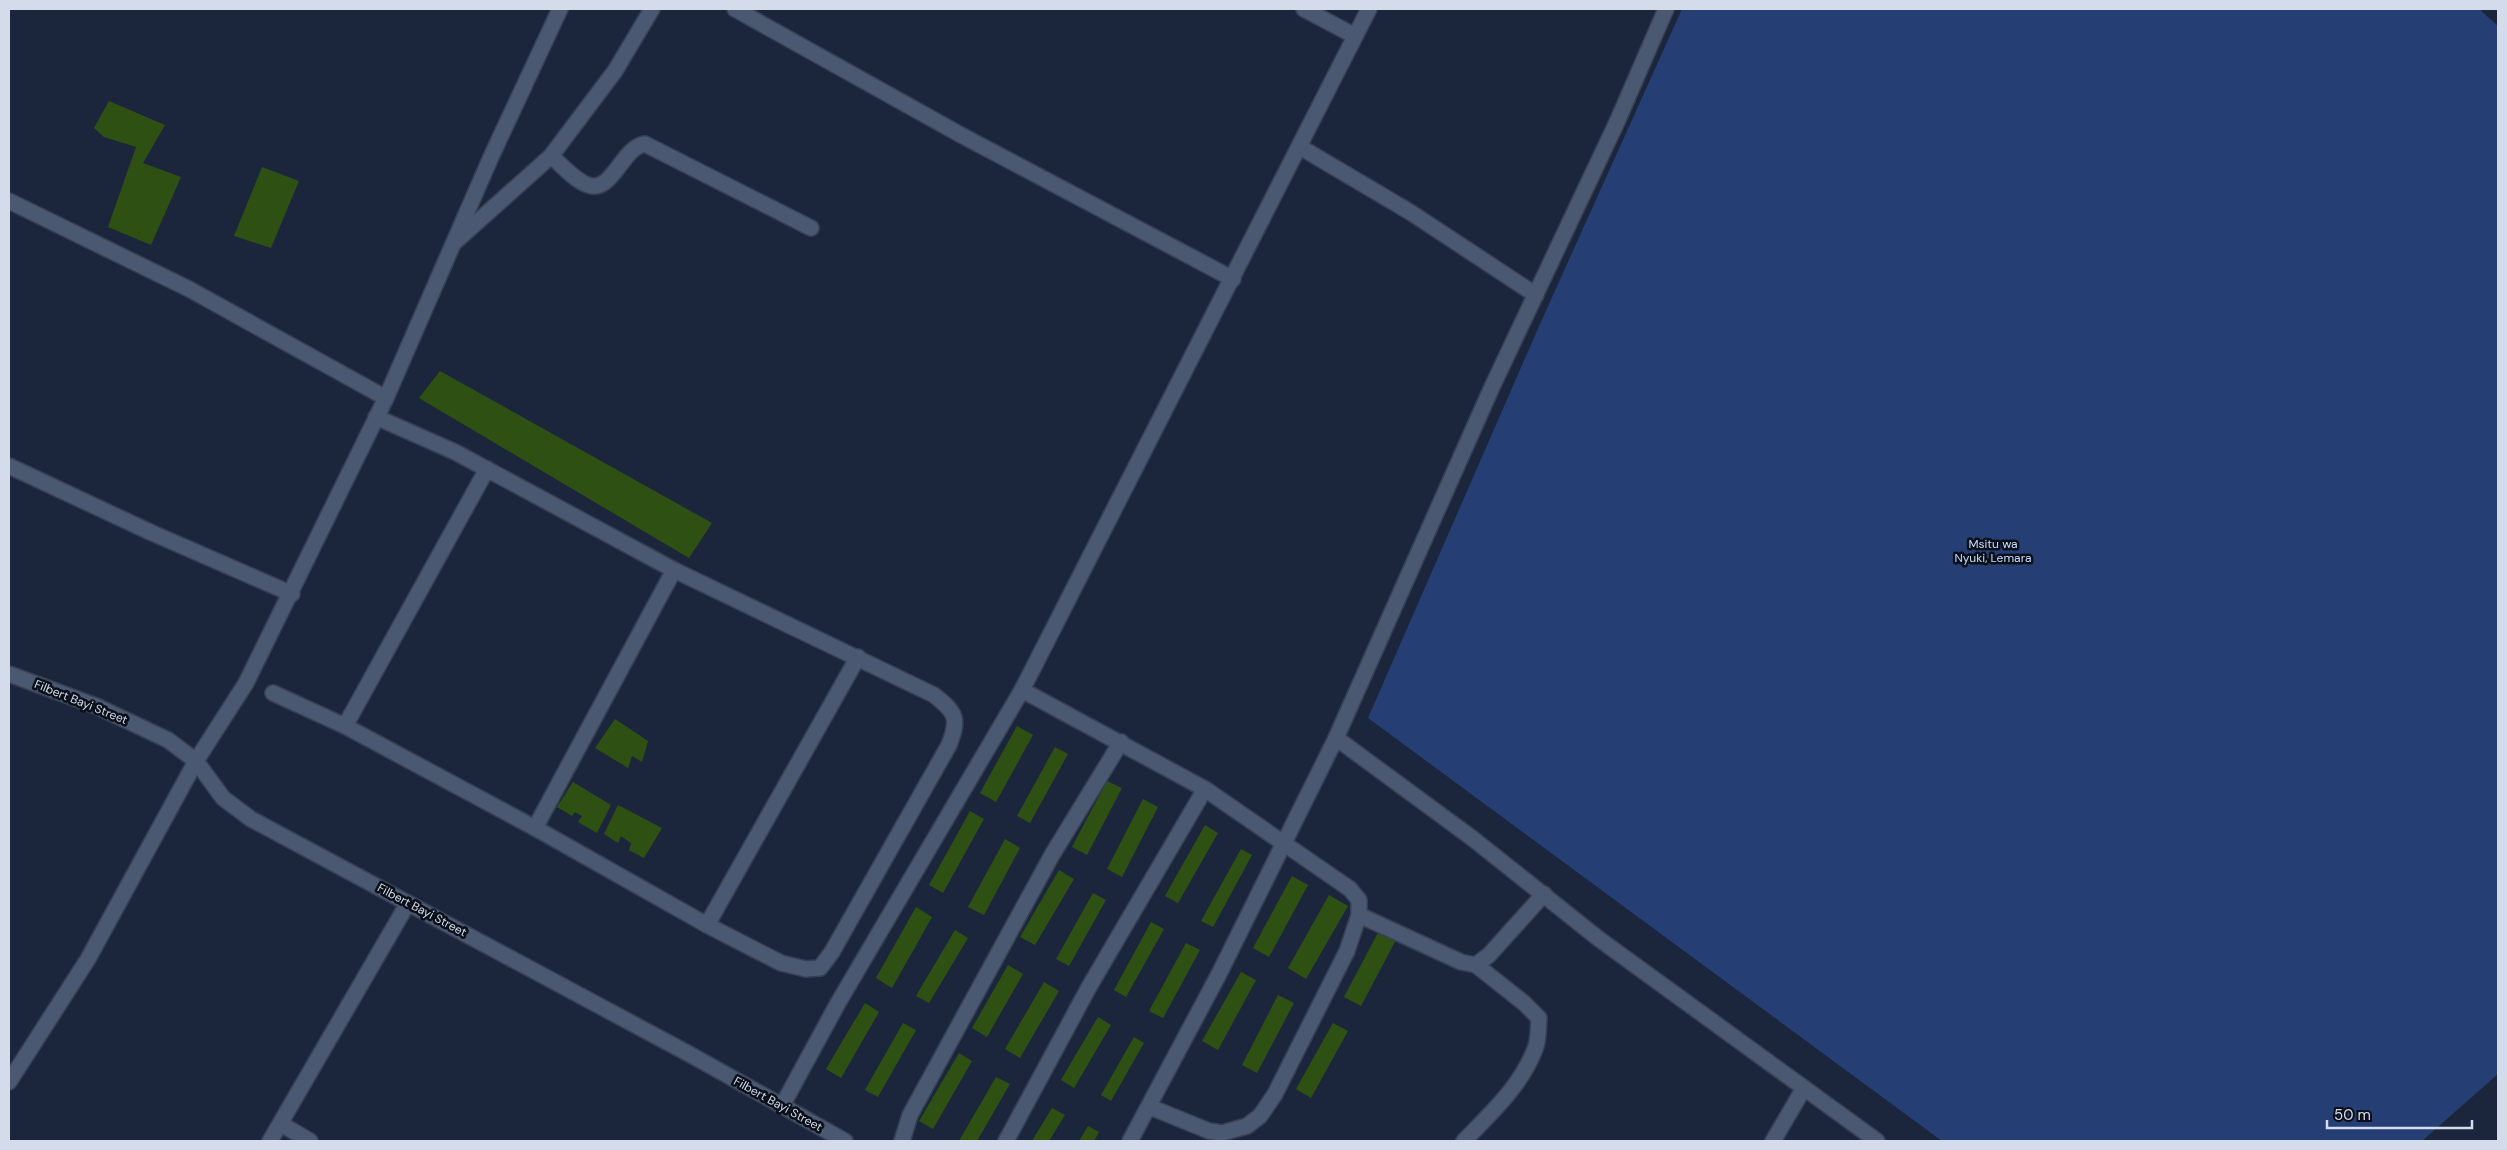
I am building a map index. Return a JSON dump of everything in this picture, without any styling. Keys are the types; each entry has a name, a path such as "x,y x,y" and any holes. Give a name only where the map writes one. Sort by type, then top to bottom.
{"street":[{"path":"9,1082 88,959 196,761 246,683 292,594 386,398 520,92 560,9"},
{"path":"453,243 551,156 615,71 652,9"},
{"path":"735,9 953,130 1233,279"},
{"path":"1304,9 1355,36"},
{"path":"782,1106 838,1003 1022,690 1369,9"},
{"path":"1130,1141 1150,1107 1336,738 1492,387 1617,122 1666,9"},
{"path":"551,156 581,182 592,186 605,183 631,151 639,145 645,144 811,228"},
{"path":"1300,147 1410,212 1536,295"},
{"path":"9,200 189,289 386,398"},
{"path":"273,693 345,726 535,828 707,925 781,963 814,970 820,968 825,962 949,745 956,726 955,715 947,705 934,695 674,570 455,452 376,417"},
{"path":"9,466 150,532 292,594"},
{"path":"345,726 487,469"},
{"path":"535,828 674,570"},
{"path":"707,925 858,657"},
{"name":"Filbert Bayi Street","path":"9,674 103,709 168,740 196,761 223,798 251,819 845,1141"},
{"path":"1022,690 1205,789 1350,889 1359,900 1358,915 1347,951 1275,1094 1260,1116 1247,1126 1224,1137 1150,1107"},
{"path":"1336,738 1422,800 1599,939 1877,1141"},
{"path":"902,1141 910,1116 1048,864 1121,742"},
{"path":"1006,1141 1089,988 1205,789"},
{"path":"1476,965 1489,955 1544,894"},
{"path":"270,1141 408,903"},
{"path":"1358,915 1461,962 1476,965 1524,1003 1539,1018 1536,1048 1525,1071 1506,1097 1464,1141"},
{"path":"1772,1141 1804,1088"},
{"path":"281,1124 310,1141"}],"green space":[{"name":"Msitu wa Nyuki, Lemara","path":"1682,9 2479,9 2498,26 2498,1074 2422,1141 1942,1141 1368,718 1540,324"}],"building":[{"path":"109,101 165,125 143,163 181,177 151,245 108,227 136,147 104,137 94,128"},
{"path":"262,167 299,181 271,248 234,236"},
{"path":"440,371 712,523 689,558 419,398"},
{"path":"615,719 648,741 642,762 632,756 628,768 595,748"},
{"path":"1017,726 1033,735 996,802 980,793"},
{"path":"1055,747 1068,754 1030,823 1017,816"},
{"path":"1107,781 1122,788 1087,855 1072,847"},
{"path":"573,782 611,805 597,833 578,822 582,816 575,812 572,816 557,807"},
{"path":"1143,799 1158,807 1122,877 1107,869"},
{"path":"618,805 662,828 644,858 629,850 631,843 621,836 618,843 604,834"},
{"path":"970,811 984,819 943,893 929,885"},
{"path":"1205,825 1218,833 1178,903 1165,896"},
{"path":"1005,839 1020,848 984,915 968,907"},
{"path":"1241,849 1252,855 1213,927 1201,921"},
{"path":"1059,870 1074,879 1035,945 1020,937"},
{"path":"1292,876 1308,885 1269,957 1253,948"},
{"path":"1093,893 1106,900 1069,966 1056,959"},
{"path":"1329,895 1348,906 1306,979 1288,968"},
{"path":"916,907 932,917 892,988 876,978"},
{"path":"1151,922 1164,929 1126,997 1114,990"},
{"path":"1381,927 1398,936 1361,1006 1344,997"},
{"path":"955,930 968,938 929,1003 916,996"},
{"path":"1186,943 1200,950 1163,1018 1149,1011"},
{"path":"1008,965 1023,974 987,1037 972,1028"},
{"path":"1241,972 1256,980 1218,1050 1202,1041"},
{"path":"1044,982 1059,991 1020,1058 1005,1049"},
{"path":"1278,995 1294,1003 1257,1073 1242,1065"},
{"path":"865,1003 879,1012 841,1078 826,1069"},
{"path":"1098,1017 1111,1025 1074,1088 1061,1080"},
{"path":"903,1023 916,1030 878,1097 865,1090"},
{"path":"1333,1023 1348,1031 1311,1098 1296,1089"},
{"path":"1134,1037 1144,1043 1111,1101 1101,1095"},
{"path":"959,1053 972,1061 933,1129 919,1121"},
{"path":"996,1077 1010,1084 977,1141 959,1141"},
{"path":"1052,1108 1065,1115 1049,1141 1032,1141"},
{"path":"1088,1126 1099,1132 1094,1141 1079,1141"}]}
